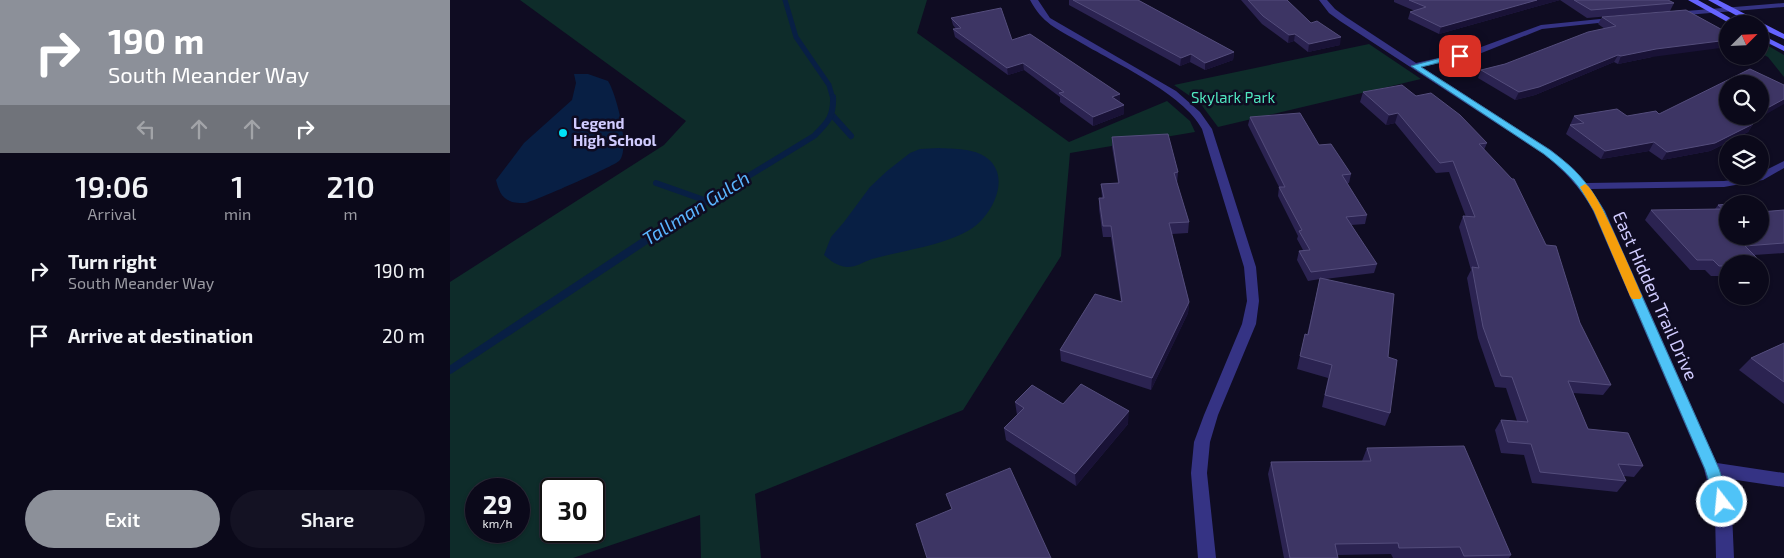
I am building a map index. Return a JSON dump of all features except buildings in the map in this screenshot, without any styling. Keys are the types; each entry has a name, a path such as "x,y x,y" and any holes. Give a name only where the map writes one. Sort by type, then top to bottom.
{"street":[{"path":"1034,0 1047,20 1173,93 1188,104 1207,129 1225,182 1250,268 1253,301 1249,324 1211,415 1202,442 1199,473 1207,558"},
{"name":"East Hidden Trail Drive","path":"1323,0 1332,11 1343,19 1547,152 1571,171 1584,186 1599,211 1712,469 1722,502 1726,529 1725,558"},
{"path":"1692,0 1720,15"},
{"path":"1712,0 1741,15"},
{"path":"1662,15 1784,5"},
{"path":"1415,66 1476,52 1541,27 1625,18"},
{"path":"1769,29 1784,37"},
{"path":"1769,41 1784,49"},
{"path":"1584,186 1724,184 1759,178 1784,164"},
{"path":"1712,469 1784,480"}],"green space":[{"path":"520,0 927,0 917,33 1069,142 1167,101 1190,121 1195,132 1070,153 1061,256 963,410 755,494 761,558 701,558 700,515 573,558 450,558 450,282 664,145 686,121"},
{"name":"Skylark Park","path":"1369,44 1421,79 1218,127 1200,103 1174,85"},
{"path":"1769,46 1784,55 1784,77 1769,58"}],"water":[{"path":"574,74 588,74 608,81 615,97 623,134 622,155 619,161 557,191 531,201 520,203 507,200 500,192 496,180 524,143 572,100 576,83"},
{"path":"939,148 976,152 987,158 994,166 998,175 996,196 992,206 979,223 948,240 872,259 854,266 840,266 824,255 831,237 870,187 887,171 910,153 920,149"}],"waterway":[{"name":"Tallman Gulch","path":"785,0 796,37 829,85 833,99"},
{"name":"Tallman Gulch","path":"676,220 814,136 829,119 833,99"},
{"path":"833,116 851,136"},
{"path":"656,183 707,201"},
{"name":"Tallman Gulch","path":"450,370 678,219"}],"slow traffic":[{"path":"1585,187 1599,211 1636,296"}],"place":[{"name":"Legend High School","path":"563,133"}],"route":[{"path":"1460,56 1415,66 1547,152 1576,175 1589,193 1599,211 1712,469 1722,502"}]}
